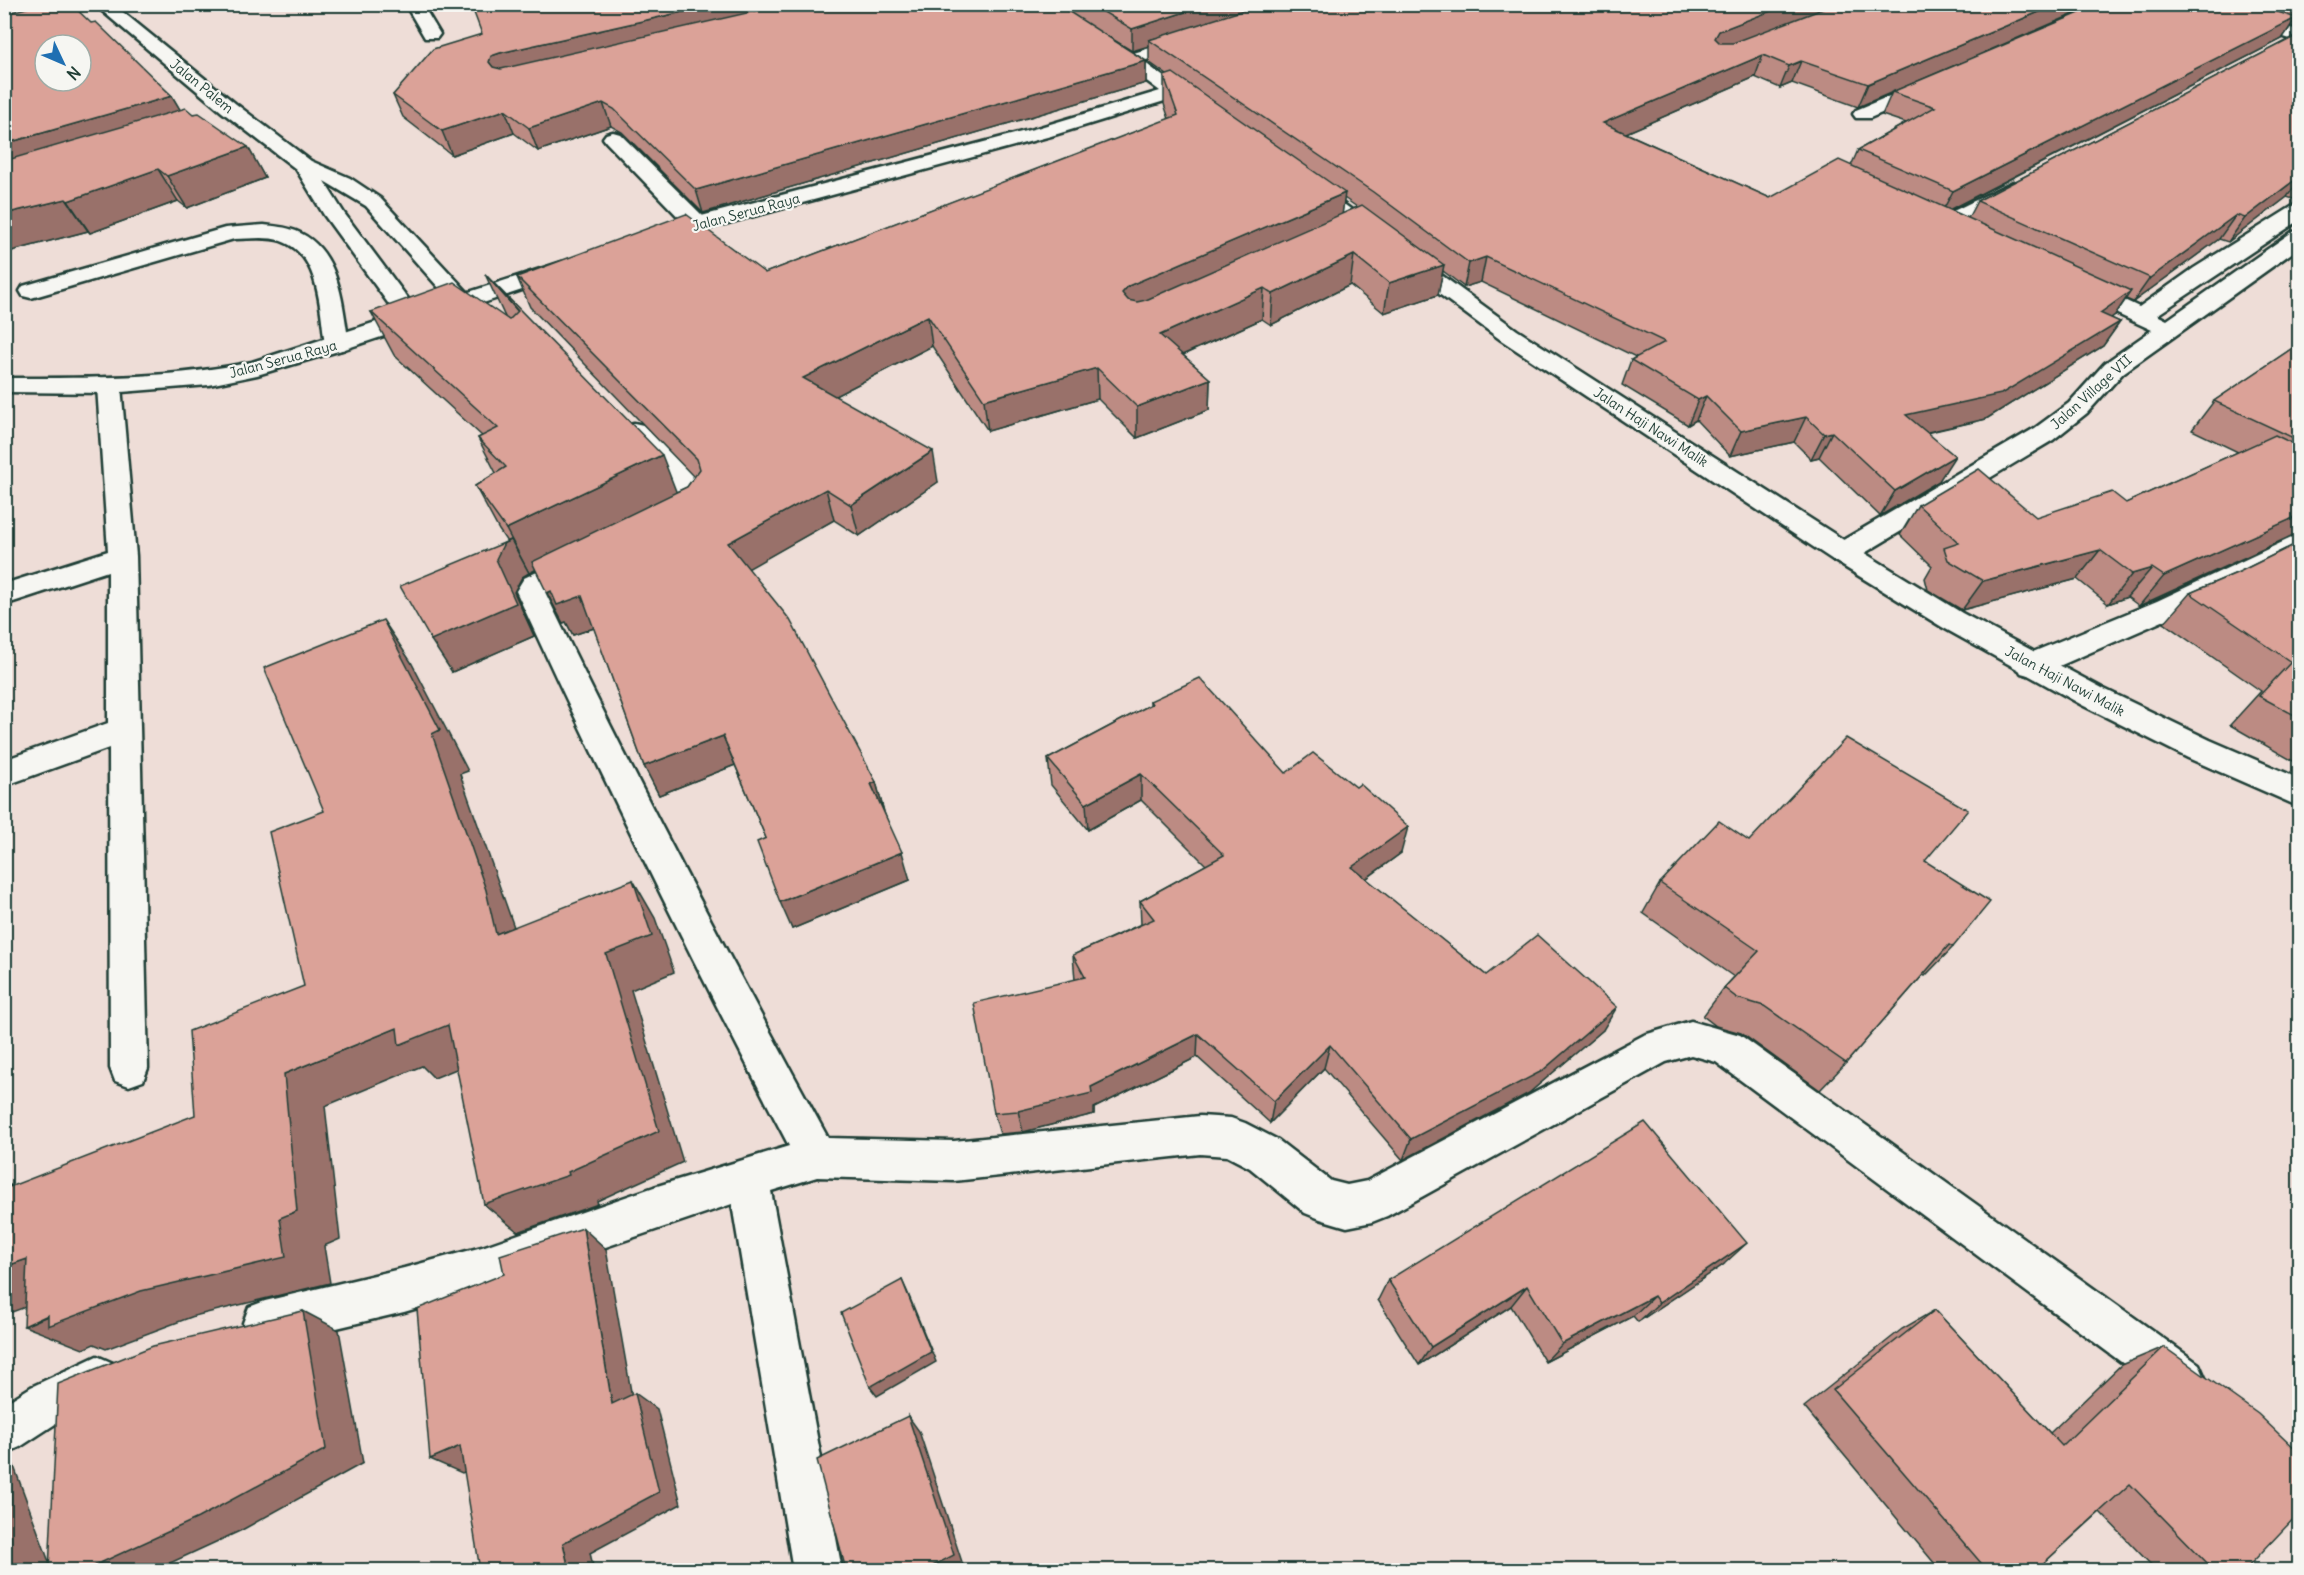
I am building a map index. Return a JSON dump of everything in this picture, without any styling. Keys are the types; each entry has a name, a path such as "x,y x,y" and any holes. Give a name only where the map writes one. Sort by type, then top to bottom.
{"street":[{"path":"4,24 81,4"},
{"name":"Jalan Palem","path":"102,4 243,119 304,165"},
{"path":"412,4 431,34"},
{"path":"1036,4 1130,60 1222,127"},
{"path":"2198,4 2300,38"},
{"path":"1130,60 1206,36"},
{"path":"2278,51 2300,38"},
{"path":"1863,114 1949,77"},
{"name":"Jalan Serua Raya","path":"641,243 698,224 1044,132 1173,93"},
{"path":"220,126 243,119"},
{"path":"613,138 698,224"},
{"path":"304,165 343,182 373,202 464,302"},
{"path":"304,165 335,215 412,320"},
{"name":"Jalan Haji Nawi Malik","path":"1281,168 1349,228 1843,553 1952,620 2032,665 2199,749 2300,794"},
{"path":"1943,225 2027,181"},
{"path":"335,215 373,202"},
{"path":"2141,316 2202,273 2300,210"},
{"path":"1922,215 1964,234"},
{"path":"31,291 233,233 260,230 281,232 300,241 317,255 326,278 337,344"},
{"name":"Jalan Village VII","path":"1843,553 2044,434 2078,408 2114,368 2300,237"},
{"name":"Jalan Serua Raya","path":"4,385 109,386 209,378 257,368 464,302 505,299 585,261"},
{"path":"2058,278 2168,329"},
{"path":"109,386 122,556 129,1068"},
{"path":"620,416 693,492 695,501 687,510 646,530"},
{"path":"2032,665 2204,592 2300,543"},
{"path":"605,550 534,585 530,591 619,779 730,996 817,1157"},
{"path":"4,595 122,556"},
{"path":"4,773 126,729"},
{"path":"230,1332 404,1290 482,1268 654,1208 817,1157 954,1161 1200,1135 1231,1137 1264,1155 1320,1197 1347,1206 1372,1201 1658,1047 1691,1038 1726,1047 2214,1402"},
{"path":"748,1179 818,1570"},
{"path":"4,1431 47,1403 135,1363"}],"building":[{"path":"41,4 71,4 91,23 96,22 172,96 4,144 4,14"},
{"path":"475,4 718,4 491,56 489,62 493,67 501,69 786,4 1057,4 1146,61 696,190 614,109 603,103 529,128 505,110 442,131 393,95 433,49 482,34 473,10"},
{"path":"1090,4 1210,4 1132,29"},
{"path":"1263,4 1789,4 1719,31 1715,38 1720,43 1733,43 1836,4 2058,4 1868,84 1801,61 1789,66 1763,55 1603,123 1770,198 1839,160 2131,291 2100,313 2120,322 2001,394 1906,415 1955,456 1895,491 1832,432 1824,434 1806,417 1741,431 1706,396 1698,400 1631,360 1665,342 1486,257 1469,263 1373,192 1149,40"},
{"path":"2101,4 2254,4 2296,18 1953,191 1858,150 1935,107 1892,92"},
{"path":"2300,34 2300,176 2245,218 2236,215 2150,278 1977,201"},
{"path":"1173,73 1345,193 1128,286 1122,293 1128,300 1137,302 1146,300 1362,205 1444,265 1389,283 1354,255 1273,294 1264,288 1160,335 1210,379 1137,407 1097,368 984,400 928,316 803,378 933,451 851,505 826,489 728,543 790,620 876,782 871,784 902,852 780,902 757,842 766,838 723,736 644,766 582,596 557,605 551,591 547,593 532,562 687,487 700,469 697,459 517,277 686,214 765,273 1178,115 1164,76"},
{"path":"186,108 193,114 199,113 248,147 167,176 158,169 68,201 66,199 4,214 4,161"},
{"path":"485,274 662,455 506,529 475,486 506,467 478,438 498,428 371,312 454,282 509,320 518,311"},
{"path":"2300,343 2300,441 2214,401"},
{"path":"2275,435 2300,447 2300,515 2164,576 2152,568 2132,574 2100,550 1983,581 1948,560 1944,548 1959,543 1918,505 1979,469 2036,517 2112,492 2126,503"},
{"path":"511,540 504,543 496,559 516,603 431,640 400,586"},
{"path":"2300,542 2300,718 2259,696 2291,662 2190,593"},
{"path":"383,620 440,730 432,734 486,890 496,934 633,880 652,936 606,954 659,1131 568,1172 569,1175 484,1204 448,1025 399,1045 397,1028 284,1074 297,1211 280,1218 286,1257 141,1291 48,1326 48,1315 24,1326 27,1259 4,1267 4,1189 195,1115 189,1031 304,986 269,832 324,811 264,668"},
{"path":"1200,678 1286,773 1313,753 1356,787 1360,784 1408,827 1352,867 1486,975 1537,935 1617,1007 1542,1071 1411,1139 1330,1045 1274,1101 1198,1034 1091,1087 1092,1093 1018,1111 994,1113 974,1003 1085,977 1073,955 1154,919 1140,901 1224,855 1141,774 1086,804 1048,759 1152,704 1150,701"},
{"path":"1846,738 1968,810 1925,861 1990,902 1953,947 1949,945 1846,1063 1764,1006 1737,998 1724,988 1759,951 1660,883 1719,821 1749,841"},
{"path":"1645,1122 1747,1243 1659,1303 1654,1296 1562,1344 1527,1286 1431,1347 1388,1280"},
{"path":"583,1228 612,1404 635,1393 659,1492 563,1543 569,1570 480,1570 460,1446 430,1459 417,1309 504,1274 500,1255"},
{"path":"902,1280 931,1352 870,1387 841,1313"},
{"path":"1935,1310 2062,1446 2164,1347 2258,1414 2300,1454 2300,1512 2245,1570 2214,1570 2130,1484 2036,1570 1987,1570 1833,1390"},
{"path":"303,1311 326,1449 198,1518 85,1570 49,1570 58,1384 153,1346"},
{"path":"908,1416 954,1555 925,1570 846,1570 817,1460"}]}
